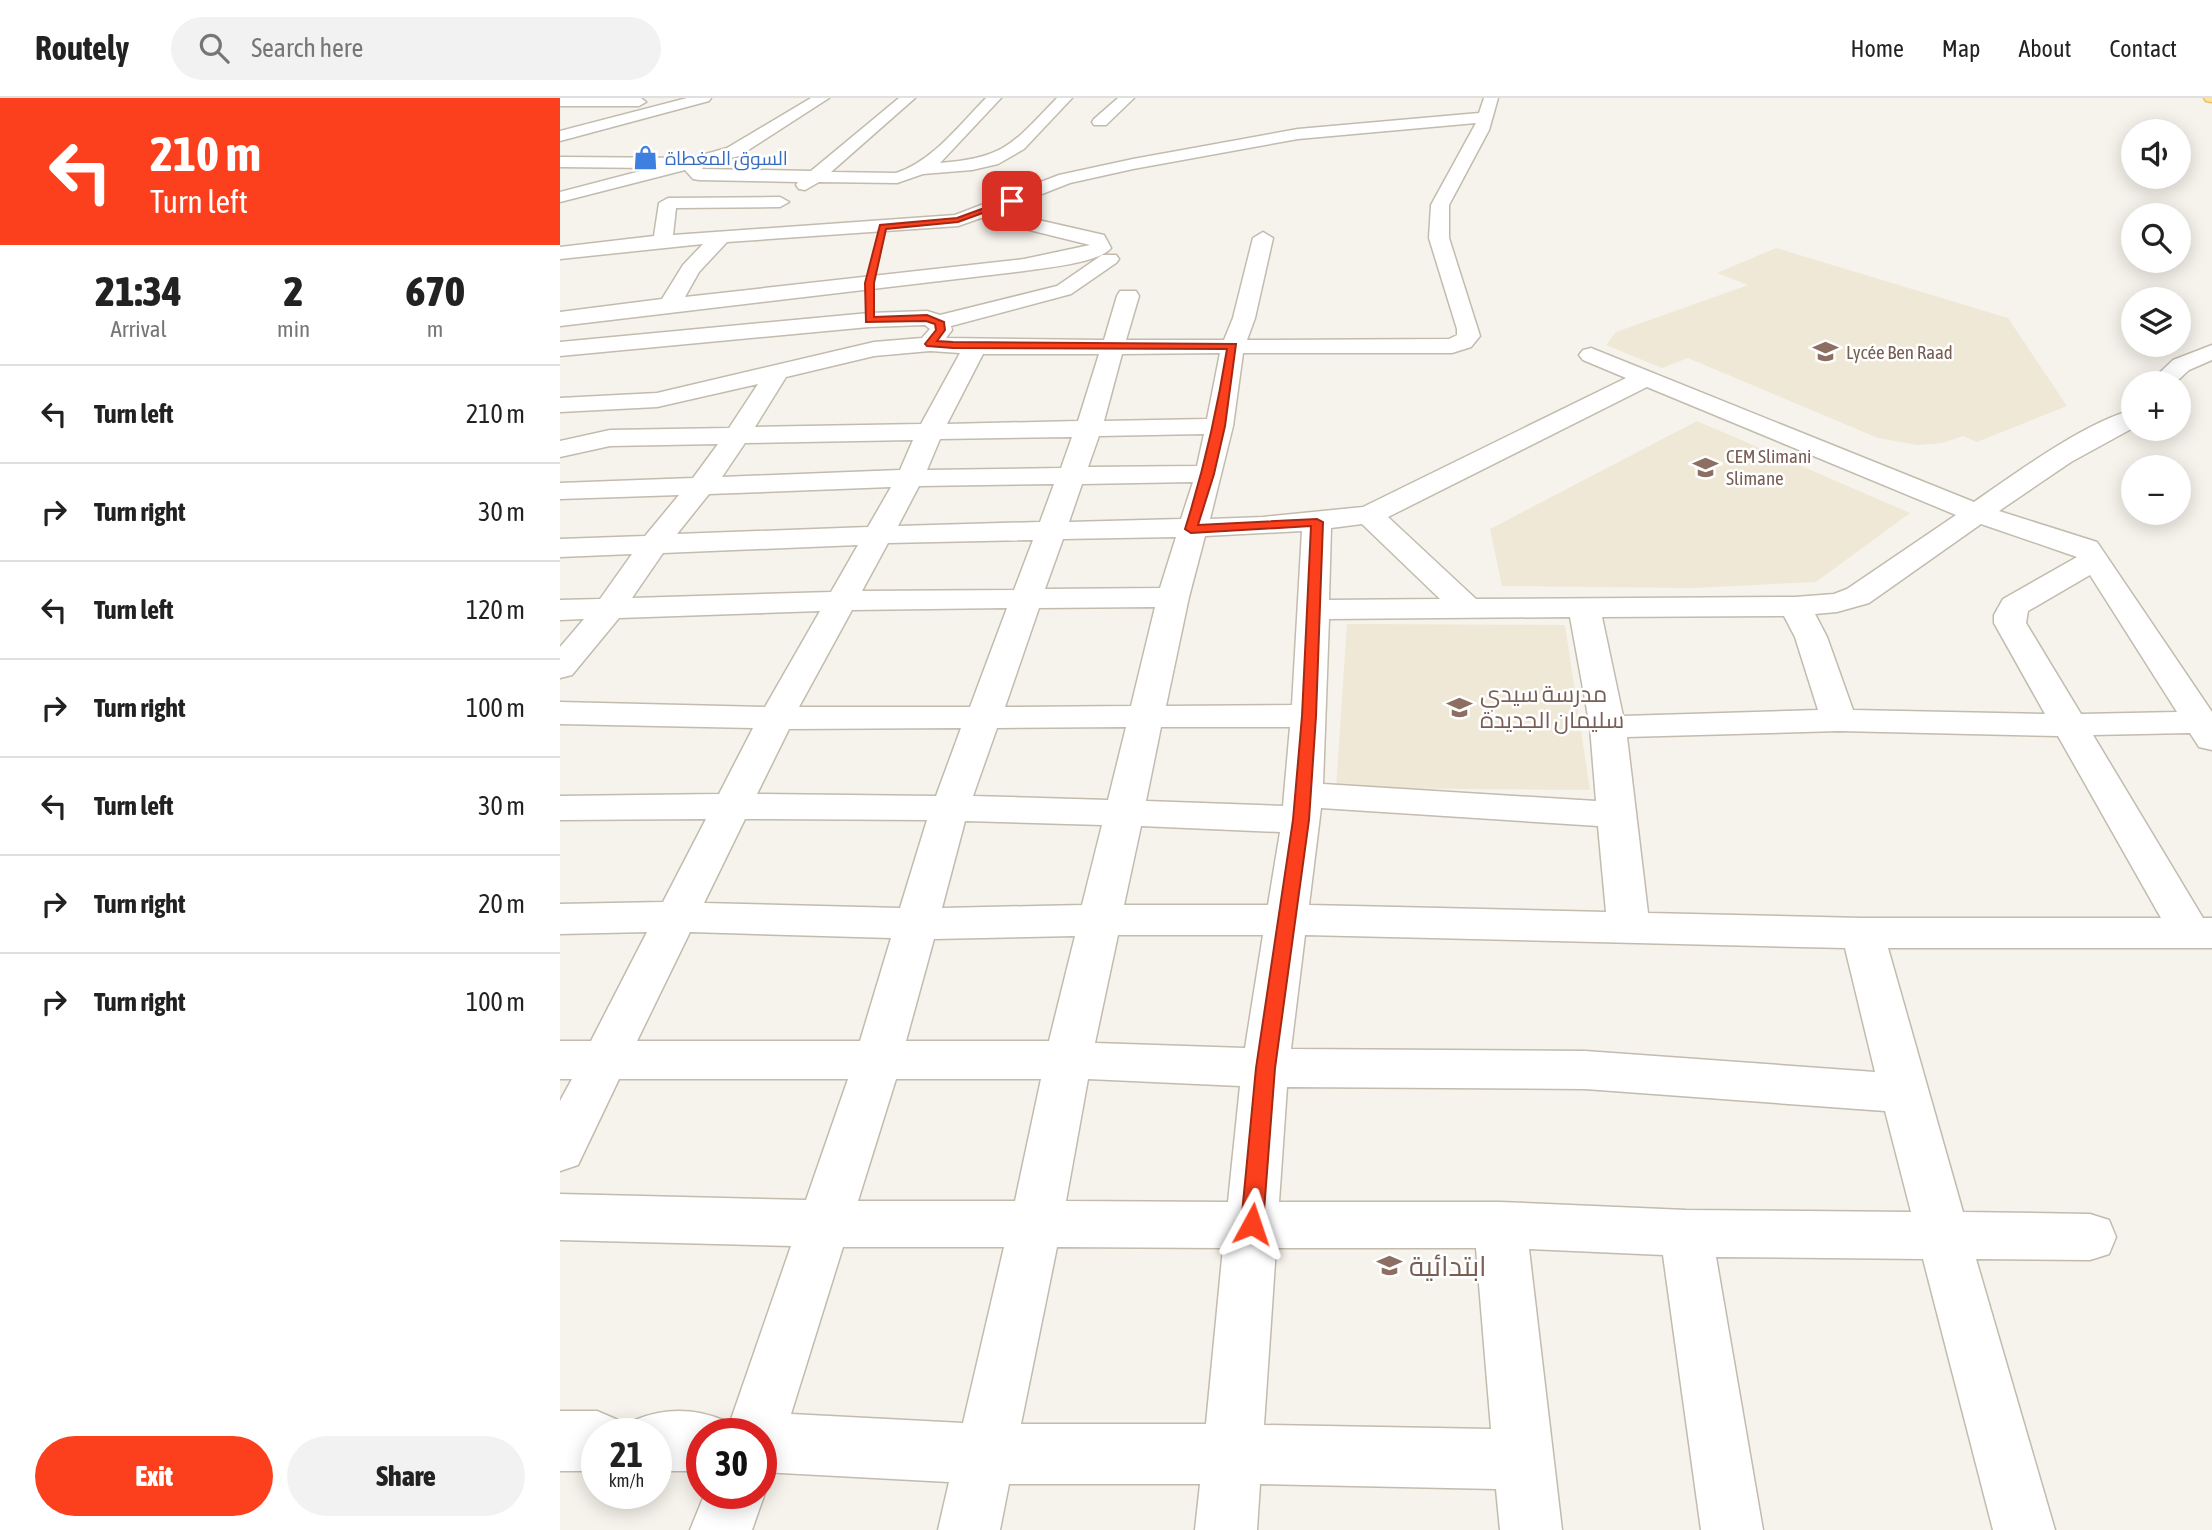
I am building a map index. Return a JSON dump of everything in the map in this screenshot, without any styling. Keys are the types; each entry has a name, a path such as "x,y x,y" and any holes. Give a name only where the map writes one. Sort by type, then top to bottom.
{"street":[{"path":"560,137 704,98"},
{"path":"564,195 733,152 822,98"},
{"path":"785,202 792,193 817,177 908,98"},
{"path":"921,169 994,98"},
{"path":"698,163 693,170 699,175 897,178 921,169 974,164 1001,157 1028,135 1065,98"},
{"path":"1100,122 1127,98"},
{"path":"560,102 687,102"},
{"path":"560,253 665,241 958,220 1065,178 1298,134 1488,108 1481,130 1440,205 1438,238 1468,329 1469,337 1463,342 1437,347 975,347 935,333 927,318 869,320 560,349"},
{"path":"560,125 601,126"},
{"path":"560,137 613,139"},
{"path":"709,141 751,142"},
{"path":"560,162 698,163"},
{"path":"665,241 663,231 668,204 810,201"},
{"path":"869,320 869,283 882,227 891,209 887,203"},
{"path":"560,319 1040,261 1084,254 1101,248 1097,239 981,212"},
{"path":"969,1530 1037,1224 1068,1060 1147,718 1172,597 1209,474 1233,346 1244,318 1263,237"},
{"path":"670,304 690,269 720,238"},
{"path":"560,405 657,400 935,333 1064,290 1109,259"},
{"path":"761,1418 878,1060 949,811 981,717 1089,427 1128,296"},
{"path":"560,1150 776,718 909,478 930,431 975,347"},
{"path":"2174,371 2181,365 2212,352"},
{"path":"1591,355 1979,514 2086,548 2207,730"},
{"path":"560,668 609,609 654,544 702,485 777,372"},
{"path":"560,548 876,535 1191,529 1317,522 1368,514 1646,378"},
{"path":"610,438 657,400"},
{"path":"1314,610 1796,606 1837,603 1858,596 2067,453 2100,432 2121,423"},
{"path":"560,449 610,438 1220,426"},
{"path":"560,491 909,478 1209,474"},
{"path":"1368,514 1469,610"},
{"path":"1226,1530 1265,1068 1302,808 1309,716 1317,522"},
{"path":"2095,559 2014,606 2010,615 2013,630 2068,725 2201,933"},
{"path":"560,610 843,601 1172,597"},
{"path":"1796,606 1811,637 1839,720"},
{"path":"1584,608 1608,727 1629,926"},
{"path":"560,713 776,718 1309,716"},
{"path":"1608,727 1839,720 2207,730"},
{"path":"560,808 732,806 1125,812 1302,808 1616,815"},
{"path":"560,919 676,917 916,924 1286,920 1863,933 2201,933"},
{"path":"1863,933 2024,1530"},
{"path":"560,1060 1068,1060 1265,1068 1585,1070 1904,1093"},
{"path":"560,1217 826,1224 1500,1225 1686,1233 2090,1237"},
{"path":"1500,1225 1531,1530"},
{"path":"1686,1233 1732,1530"},
{"path":"560,1441 581,1441"},
{"path":"777,1443 988,1454 1233,1454 1524,1460"},
{"path":"721,1530 729,1509"}],"shaded area":[{"name":"Lycée Ben Raad","path":"1776,248 2008,318 2067,406 1977,442 1963,436 1942,443 1917,445 1878,438 1688,358 1662,368 1606,345 1616,332 1748,285 1717,273"},
{"name":"CEM Slimani Slimane","path":"1697,421 1910,513 1816,582 1693,588 1502,586 1490,529"},
{"name":"مدرسة سيدي سليمان الجديدة","path":"1347,624 1565,625 1590,790 1336,788"}],"place":[{"name":"السوق المغطاة","path":"645,158"},
{"name":"Lycée Ben Raad","path":"1826,352"},
{"name":"CEM Slimani Slimane","path":"1706,467"},
{"name":"مدرسة سيدي سليمان الجديدة","path":"1460,707"},
{"name":"ابتدائية","path":"1389,1266"}],"route":[{"path":"1012,201 958,220 882,227 869,283 869,320 927,318 939,322 940,330 930,344 975,347 1233,346 1209,474 1191,529 1317,522 1309,716 1301,820 1265,1068 1252,1224"}]}
